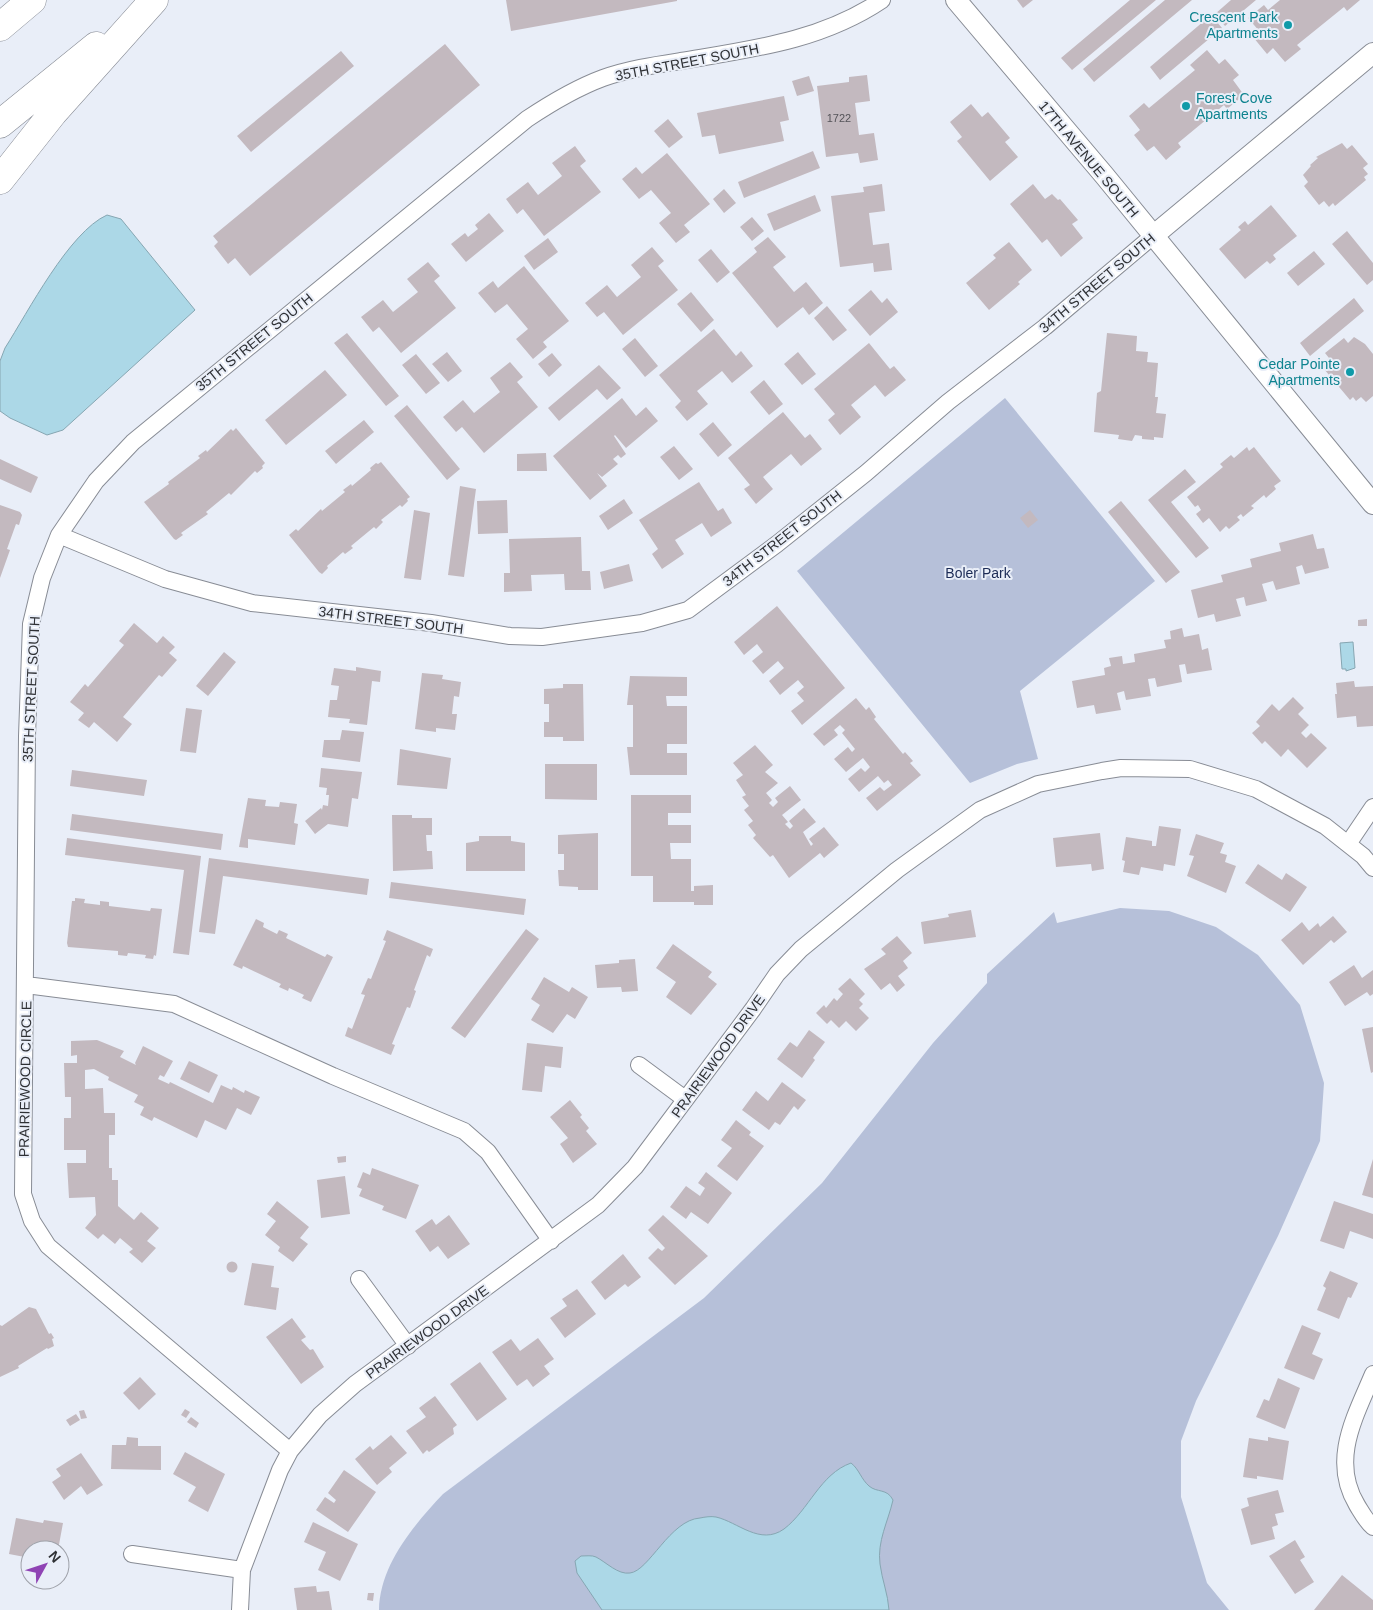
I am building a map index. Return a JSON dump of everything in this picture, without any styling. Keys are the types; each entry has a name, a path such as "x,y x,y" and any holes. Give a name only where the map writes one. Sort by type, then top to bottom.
{"highway":[{"path":"0,27 32,0"},
{"path":"0,124 153,0"},
{"path":"0,180 53,113 153,0"}],"street":[{"name":"35TH STREET SOUTH","path":"26,986 31,624 42,578 59,536 96,481 139,437 526,119 558,98 611,76 655,65 797,40 843,22 882,0"},
{"name":"17TH AVENUE SOUTH","path":"956,0 1373,504"},
{"name":"34TH STREET SOUTH","path":"59,536 165,579 252,603 431,623 523,637 542,637 650,621 688,610 777,544 866,473 948,402 1045,327 1373,53"},
{"name":"PRAIRIEWOOD DRIVE","path":"240,1610 242,1570 258,1523 290,1451 320,1415 348,1390 598,1205 635,1167 777,974 801,949 897,870 980,810 1038,784 1121,768 1190,769 1256,789 1325,826 1348,844 1373,868"},
{"path":"1348,844 1373,807"},
{"name":"PRAIRIEWOOD CIRCLE","path":"290,1451 48,1246 32,1221 24,1194 26,986 174,1004 333,1076 464,1131 488,1152 551,1241"},
{"path":"639,1065 685,1099"},
{"path":"359,1279 408,1346"},
{"path":"1373,1374 1349,1431 1344,1459 1349,1492 1367,1522 1373,1527"},
{"path":"132,1554 242,1570"}],"green space":[{"name":"Boler Park","path":"1005,398 1155,581 1020,691 1038,759 1017,764 970,783 797,571"},
{"path":"1120,908 1169,911 1216,927 1258,955 1300,1005 1324,1083 1320,1141 1278,1236 1196,1401 1181,1441 1181,1497 1207,1583 1229,1610 379,1610 385,1577 400,1547 420,1519 443,1494 704,1298 822,1183 933,1043 987,983 987,974 1054,912 1057,923"}],"shaded area":[{"path":"107,215 121,219 195,310 63,430 47,435 10,418 0,411 0,361 5,348 50,274 78,238 93,224"},
{"path":"1353,642 1355,668 1346,671 1346,669 1342,669 1340,643"},
{"path":"851,1463 869,1486 885,1492 893,1500 881,1539 879,1556 889,1610 602,1610 577,1573 575,1561 581,1556 596,1557 621,1572 630,1573 637,1570 645,1564 679,1527 689,1521 700,1518 716,1517 758,1534 775,1534 793,1521 831,1475"}],"building":[{"path":"506,0 677,0 677,1 511,31"},
{"path":"1017,0 1033,0 1023,8"},
{"path":"1130,0 1156,0 1072,70 1061,58"},
{"path":"1165,0 1192,0 1094,82 1083,69"},
{"path":"1231,0 1256,0 1225,26 1215,14"},
{"name":"Crescent Park Apartments","path":"1280,0 1360,0 1347,11 1344,7 1297,45 1301,49 1285,62 1273,48 1267,54 1253,37 1260,32 1248,18 1264,5 1268,10"},
{"path":"1211,15 1222,28 1160,80 1150,67"},
{"path":"445,44 480,85 250,276 235,258 228,264 214,246 218,242 213,236"},
{"name":"Forest Cove Apartments","path":"1207,50 1219,64 1225,59 1239,75 1233,80 1244,95 1227,109 1224,105 1178,143 1181,147 1166,160 1154,146 1147,151 1134,135 1140,130 1129,116 1144,103 1149,108 1195,70 1190,65"},
{"path":"341,51 354,66 251,152 237,136"},
{"path":"867,75 870,101 855,103 859,135 874,133 878,160 860,163 858,153 826,157 817,86 849,82 849,77"},
{"path":"809,76 814,91 797,96 792,81"},
{"path":"784,96 789,120 780,122 784,141 719,154 715,135 702,137 697,113"},
{"path":"971,104 982,117 988,112 1010,138 1005,142 1018,157 990,181 957,141 962,137 950,122"},
{"path":"668,119 683,137 669,148 654,131"},
{"path":"1342,143 1347,149 1352,145 1368,164 1363,168 1368,174 1364,177 1366,180 1335,206 1333,203 1329,207 1324,201 1319,205 1304,186 1308,182 1303,175 1318,158 1316,157"},
{"path":"575,146 586,161 580,166 601,192 544,236 523,209 517,214 506,199 528,182 538,195 562,176 552,163"},
{"path":"813,151 820,168 744,198 738,182"},
{"path":"667,153 710,204 684,225 690,232 676,243 659,223 671,213 651,190 639,199 622,179 636,167 642,174"},
{"path":"882,184 885,211 869,213 873,245 889,243 892,270 874,272 873,263 840,267 831,196 864,192 863,187"},
{"path":"1033,184 1045,199 1052,194 1058,200 1060,199 1078,220 1072,224 1083,238 1061,257 1047,239 1042,243 1010,204"},
{"path":"724,189 736,203 724,213 713,199"},
{"path":"815,195 821,211 774,231 767,214"},
{"path":"1271,205 1297,236 1273,255 1276,259 1270,264 1267,261 1245,279 1219,249 1241,230 1238,227 1245,221 1248,225"},
{"path":"489,213 504,231 466,262 451,244 465,233 468,237 478,229 475,225"},
{"path":"752,217 764,231 752,241 740,227"},
{"path":"1347,231 1373,263 1373,280 1367,285 1332,244"},
{"path":"768,237 786,257 773,267 794,292 806,282 823,303 809,315 803,307 777,328 732,273 757,252 754,248"},
{"path":"548,238 558,252 534,270 524,256"},
{"path":"1009,242 1032,270 1018,282 1020,284 989,310 966,283 996,258 993,255"},
{"path":"652,247 664,261 658,266 678,290 623,335 604,312 597,317 585,303 607,285 617,297 641,277 631,265"},
{"path":"711,249 730,272 717,283 698,260"},
{"path":"1314,251 1325,264 1298,286 1287,273"},
{"path":"428,262 440,276 434,281 456,308 401,353 379,327 373,332 361,317 383,300 393,312 418,292 407,279"},
{"path":"524,266 569,321 543,342 547,347 533,359 516,339 528,329 507,304 495,313 478,293 493,281 498,288"},
{"path":"871,290 882,303 887,298 898,312 870,336 848,310"},
{"path":"691,292 714,320 701,332 677,304"},
{"path":"1354,298 1364,311 1310,356 1300,343"},
{"path":"827,306 847,330 833,341 814,318"},
{"path":"714,329 736,356 741,351 753,366 732,383 722,371 697,391 708,404 687,421 675,407 681,401 659,375"},
{"path":"347,333 399,396 386,406 334,343"},
{"path":"1107,333 1137,336 1136,351 1148,352 1147,362 1158,363 1155,397 1158,397 1156,413 1166,414 1163,438 1154,437 1154,440 1142,439 1142,436 1135,435 1132,441 1118,439 1119,435 1094,432 1097,393 1101,391"},
{"name":"Cedar Pointe Apartments","path":"1354,337 1365,344 1373,354 1373,396 1366,402 1361,397 1356,401 1353,397 1350,400 1324,369 1327,367 1324,363 1329,358 1325,353 1344,338 1348,343"},
{"path":"635,338 658,366 645,377 622,349"},
{"path":"869,343 890,369 894,366 906,380 885,397 875,385 851,405 861,417 840,435 828,420 835,414 814,389"},
{"path":"447,352 462,371 448,382 432,364"},
{"path":"798,352 816,374 802,385 784,364"},
{"path":"552,353 562,365 549,377 538,364"},
{"path":"416,354 440,383 426,394 402,365"},
{"path":"510,362 523,377 517,382 538,407 484,453 462,427 456,432 443,417 463,400 474,413 500,392 490,378"},
{"path":"599,365 621,388 607,400 597,389 559,421 548,408"},
{"path":"325,370 347,395 286,445 265,420"},
{"path":"764,380 783,404 769,415 750,392"},
{"path":"622,398 636,416 646,407 658,421 626,448 614,436 626,454 621,458 618,455 613,459 618,464 602,477 597,473 607,486 590,500 553,456"},
{"path":"407,405 460,469 447,480 394,416"},
{"path":"783,412 805,438 810,434 822,449 801,466 791,454 763,477 773,489 756,504 744,489 750,485 728,458"},
{"path":"364,420 374,432 336,464 325,451"},
{"path":"713,422 732,445 718,457 699,434"},
{"path":"236,428 265,463 262,466 263,468 257,473 255,471 231,495 229,493 206,512 208,514 181,533 183,535 176,540 174,539 144,502 200,458 198,456 206,450 207,452 231,429 233,431"},
{"path":"674,446 693,469 679,480 660,457"},
{"path":"1247,447 1249,451 1254,447 1281,481 1274,486 1276,489 1266,498 1264,495 1251,506 1254,508 1243,517 1241,514 1237,517 1240,520 1229,529 1226,526 1220,532 1209,518 1203,523 1196,514 1201,510 1198,505 1195,507 1187,497 1223,467 1220,464 1231,455 1234,458"},
{"path":"546,453 547,471 517,471 517,454"},
{"path":"0,459 38,477 31,493 0,479"},
{"path":"381,462 410,497 407,499 408,501 381,520 383,522 376,529 374,527 351,546 353,548 345,554 343,552 327,566 328,568 322,574 289,535 296,529 298,531 321,509 322,511 345,492 343,490 351,484 352,486 371,470 370,468 376,463"},
{"path":"1185,469 1196,482 1171,502 1209,548 1196,558 1148,500"},
{"path":"699,482 718,511 723,508 732,523 711,537 702,523 675,540 684,554 662,569 652,554 658,549 639,520"},
{"path":"460,486 476,489 464,577 448,575"},
{"path":"624,499 633,513 608,530 599,516"},
{"path":"507,500 508,533 478,534 477,501"},
{"path":"1121,501 1180,572 1166,583 1108,512"},
{"path":"0,505 20,512 22,515 19,525 16,524 7,549 10,550 0,578"},
{"path":"414,510 430,513 421,580 404,578"},
{"path":"1030,510 1038,520 1028,528 1020,518"},
{"path":"1313,534 1317,549 1324,548 1329,568 1305,574 1302,565 1296,567 1300,584 1276,590 1273,581 1262,584 1267,601 1246,606 1244,597 1236,599 1241,616 1216,622 1214,614 1198,618 1191,590 1223,582 1221,575 1252,567 1250,559 1281,551 1279,543"},
{"path":"581,537 582,571 590,571 591,590 565,590 564,574 531,575 532,591 504,592 504,573 510,573 509,539"},
{"path":"629,564 633,581 604,589 600,572"},
{"path":"777,606 845,688 802,725 791,711 804,701 797,693 804,687 798,680 780,695 769,681 784,668 778,661 763,674 752,661 763,652 757,644 744,655 734,642"},
{"path":"1367,619 1367,626 1358,626 1358,620"},
{"path":"134,623 157,643 163,636 175,647 169,653 177,660 162,677 159,675 123,717 132,724 117,742 94,722 89,728 78,720 84,713 70,702 85,684 88,687 124,645 119,641"},
{"path":"1182,628 1184,637 1199,634 1202,650 1208,648 1212,670 1187,674 1185,664 1179,665 1182,682 1157,687 1155,678 1148,679 1151,696 1126,700 1124,691 1117,693 1121,710 1096,714 1094,705 1077,708 1072,681 1105,675 1104,668 1111,666 1109,658 1122,656 1123,664 1135,662 1134,654 1166,648 1164,640 1171,639 1170,631"},
{"path":"224,652 236,662 208,696 196,686"},
{"path":"356,667 381,671 380,682 372,681 367,725 349,723 350,719 328,717 330,700 337,700 339,686 331,685 334,668 356,671"},
{"path":"422,673 443,675 442,679 461,682 459,697 454,696 452,714 457,714 455,730 436,728 436,732 415,729"},
{"path":"630,676 687,677 687,696 666,696 667,706 687,706 687,744 667,744 667,753 687,753 687,775 630,775 627,747 633,747 633,705 627,705"},
{"path":"1354,681 1355,687 1373,686 1373,726 1357,727 1356,716 1337,718 1336,683"},
{"path":"563,684 583,684 584,741 563,741 563,737 544,737 544,722 549,722 549,704 544,704 544,689 563,688"},
{"path":"1293,697 1304,708 1298,714 1309,725 1301,733 1306,738 1311,733 1327,748 1307,768 1288,749 1281,757 1265,741 1262,744 1252,733 1260,726 1256,722 1272,704 1279,711"},
{"path":"856,698 866,710 869,707 876,717 874,719 903,754 905,752 913,761 910,763 921,775 877,811 866,798 880,787 884,791 892,785 888,780 884,783 878,776 859,792 848,779 861,768 865,772 870,767 863,758 846,772 834,759 848,747 852,752 855,749 842,733 845,730 840,725 834,730 838,735 824,746 813,734"},
{"path":"186,708 202,710 196,753 180,751"},
{"path":"342,730 364,732 360,762 322,757 324,740 340,740"},
{"path":"755,745 773,765 765,772 778,783 766,793 772,800 769,803 773,807 778,802 775,798 790,786 801,800 782,815 788,822 785,824 790,829 793,826 789,821 804,808 816,822 803,832 811,846 813,844 809,839 824,827 839,845 824,858 820,853 789,878 773,855 770,857 753,838 756,835 748,825 753,821 744,810 749,806 742,797 746,795 736,780 743,775 733,763"},
{"path":"400,749 451,758 447,789 397,785"},
{"path":"545,764 597,764 597,800 545,799"},
{"path":"321,768 362,772 358,799 352,798 348,827 328,824 315,834 305,821 321,808 322,810 323,805 328,806 329,795 326,795 327,788 319,787"},
{"path":"72,770 147,780 144,796 70,786"},
{"path":"631,795 691,795 691,813 668,813 668,825 691,825 691,843 670,843 671,859 691,859 691,891 694,891 694,886 713,885 713,905 694,905 694,902 653,902 653,876 631,876"},
{"path":"248,798 266,800 265,806 279,807 280,802 297,804 294,823 298,824 295,845 248,839 248,848 239,847"},
{"path":"72,814 223,834 221,850 70,830"},
{"path":"392,815 432,818 432,835 426,835 427,851 432,851 433,869 393,871"},
{"path":"1159,826 1181,829 1175,866 1164,864 1163,871 1141,867 1139,875 1123,872 1125,861 1122,860 1126,837 1152,841 1152,846 1156,846"},
{"path":"598,833 598,890 578,890 578,887 559,886 558,870 564,870 564,854 558,854 558,835"},
{"path":"1100,833 1104,869 1092,871 1091,864 1056,867 1053,838"},
{"path":"1196,834 1224,843 1220,853 1227,855 1225,862 1236,866 1226,893 1187,876 1194,856 1189,855"},
{"path":"479,836 511,836 511,841 525,843 525,871 466,871 466,843 479,841"},
{"path":"67,838 201,856 189,955 173,953 184,870 65,855"},
{"path":"209,858 369,879 367,895 223,876 215,934 199,932"},
{"path":"1258,864 1282,880 1286,873 1307,887 1290,912 1245,883"},
{"path":"391,882 526,899 524,915 389,898"},
{"path":"75,898 85,899 84,903 100,905 100,901 109,902 109,906 150,911 151,908 162,909 156,956 154,955 153,959 145,958 146,955 128,953 127,956 118,955 118,951 68,947 72,901 75,901"},
{"path":"971,910 976,937 924,944 921,922 949,917 948,914"},
{"path":"1333,916 1347,932 1334,943 1331,940 1303,965 1281,940 1302,922 1309,931 1318,923 1320,927"},
{"path":"256,919 264,923 263,927 277,934 279,930 288,934 286,938 325,957 327,954 333,957 311,1002 302,998 304,995 289,988 288,991 279,987 281,984 243,966 242,969 233,965"},
{"path":"526,929 539,939 465,1038 451,1028"},
{"path":"387,930 433,949 430,957 427,955 414,990 416,991 410,1008 407,1007 392,1044 395,1045 391,1055 345,1036 348,1027 352,1029 365,995 361,994 368,978 371,979 386,941 383,940"},
{"path":"897,936 912,953 903,961 908,968 898,976 905,985 897,992 890,983 881,990 864,969 886,954 881,949"},
{"path":"673,944 712,972 708,977 717,984 691,1015 666,997 676,982 656,968"},
{"path":"635,959 638,991 622,992 621,987 597,988 595,965 619,963 619,960"},
{"path":"1354,965 1362,978 1373,970 1373,994 1370,996 1367,992 1345,1006 1329,982"},
{"path":"544,977 569,992 572,987 588,997 575,1019 567,1014 553,1033 531,1020 540,1005 531,999"},
{"path":"850,978 865,994 859,1000 863,1004 859,1008 869,1018 856,1031 846,1021 839,1028 831,1020 827,1024 816,1013 824,1005 826,1008 834,998 837,1001 843,994 838,989"},
{"path":"1373,1027 1373,1072 1371,1073 1362,1029"},
{"path":"809,1030 825,1042 802,1078 777,1059 790,1042 797,1047"},
{"path":"97,1040 124,1051 120,1057 136,1065 135,1063 143,1046 173,1061 164,1077 160,1075 158,1079 169,1084 170,1082 213,1103 221,1085 232,1090 233,1087 244,1093 245,1090 260,1097 251,1115 237,1108 226,1130 205,1120 197,1138 154,1117 152,1121 140,1115 144,1107 134,1102 138,1095 108,1080 109,1077 94,1069 85,1070 85,1089 103,1088 104,1113 115,1113 115,1135 109,1135 109,1168 112,1168 112,1180 118,1180 118,1206 134,1220 141,1212 159,1228 147,1241 156,1248 142,1263 129,1252 133,1249 120,1238 115,1244 103,1234 98,1239 85,1228 96,1215 95,1197 69,1198 67,1163 86,1163 86,1150 64,1150 64,1118 71,1118 71,1097 65,1097 64,1063 77,1063 77,1055 71,1056 71,1041"},
{"path":"527,1043 563,1047 561,1068 545,1066 542,1092 522,1090"},
{"path":"189,1061 218,1075 209,1093 180,1079"},
{"path":"782,1082 806,1100 798,1110 794,1106 780,1125 775,1122 769,1130 742,1110 756,1091 768,1101"},
{"path":"570,1100 582,1115 580,1117 589,1128 586,1131 597,1144 573,1163 560,1144 568,1138 550,1117"},
{"path":"736,1120 751,1132 749,1135 764,1146 737,1181 717,1166 732,1148 721,1140"},
{"path":"346,1156 346,1162 338,1163 337,1157"},
{"path":"1373,1159 1373,1198 1362,1195"},
{"path":"372,1168 419,1185 406,1219 382,1210 384,1206 359,1196 362,1189 357,1187 363,1172 370,1175"},
{"path":"706,1172 732,1193 708,1224 691,1212 686,1219 670,1207 686,1186 700,1196 705,1188 698,1183"},
{"path":"345,1176 350,1214 321,1218 317,1180"},
{"path":"277,1201 309,1227 300,1238 308,1244 293,1262 278,1251 280,1247 265,1235 276,1221 267,1214"},
{"path":"1334,1201 1373,1214 1373,1239 1350,1231 1344,1249 1320,1241"},
{"path":"449,1215 470,1244 448,1259 438,1246 430,1252 415,1231 432,1219 436,1225"},
{"path":"663,1215 708,1256 675,1285 648,1258 658,1248 662,1251 665,1248 648,1230"},
{"path":"623,1254 641,1277 628,1287 625,1284 605,1300 591,1282"},
{"path":"230,1262 234,1262 237,1267 236,1271 230,1272 227,1269 227,1265"},
{"path":"252,1263 274,1266 271,1287 279,1288 276,1310 244,1305"},
{"path":"1330,1271 1358,1283 1351,1298 1348,1297 1339,1319 1317,1310 1326,1288 1323,1286"},
{"path":"577,1289 596,1314 565,1338 550,1318 567,1306 562,1299"},
{"path":"29,1307 36,1309 49,1334 51,1333 54,1338 52,1339 54,1346 47,1348 18,1366 19,1368 0,1377 0,1325 2,1326"},
{"path":"292,1318 306,1337 301,1340 310,1350 313,1349 324,1367 301,1384 266,1337"},
{"path":"1302,1325 1321,1333 1312,1354 1323,1359 1314,1380 1284,1368"},
{"path":"538,1338 554,1359 544,1366 550,1374 533,1387 527,1379 517,1386 492,1352 511,1339 520,1351"},
{"path":"480,1362 507,1399 477,1421 450,1384"},
{"path":"140,1377 156,1394 139,1410 123,1393"},
{"path":"1278,1378 1300,1388 1285,1429 1256,1417 1264,1399 1269,1401"},
{"path":"435,1396 457,1425 453,1428 454,1434 429,1452 427,1450 423,1454 406,1431 426,1417 419,1408"},
{"path":"185,1409 190,1412 186,1418 181,1415"},
{"path":"84,1410 87,1418 81,1419 79,1411"},
{"path":"76,1414 80,1420 70,1426 66,1420"},
{"path":"191,1417 199,1423 196,1428 187,1422"},
{"path":"391,1435 407,1453 389,1468 392,1472 377,1485 355,1459 370,1446 373,1450"},
{"path":"127,1437 138,1438 138,1446 161,1446 161,1470 111,1469 112,1445 126,1445"},
{"path":"1268,1437 1289,1441 1283,1480 1257,1476 1257,1479 1243,1477 1249,1438 1268,1441"},
{"path":"185,1452 225,1474 208,1512 188,1501 196,1487 173,1474"},
{"path":"81,1453 103,1485 87,1495 81,1486 64,1500 52,1482 61,1476 56,1469"},
{"path":"344,1470 376,1492 348,1532 316,1510 325,1497 334,1503 336,1500 328,1493"},
{"path":"1278,1490 1284,1512 1275,1514 1278,1525 1272,1527 1275,1539 1251,1545 1241,1509 1249,1506 1247,1498"},
{"path":"16,1518 43,1523 44,1520 63,1523 60,1540 20,1540 20,1556 9,1554"},
{"path":"313,1522 358,1544 340,1581 318,1570 326,1552 304,1542"},
{"path":"1295,1540 1305,1557 1300,1560 1314,1582 1295,1594 1269,1556"},
{"path":"1342,1575 1373,1600 1373,1610 1314,1610"},
{"path":"316,1586 317,1592 329,1591 332,1610 297,1610 294,1588"},
{"path":"368,1593 374,1593 373,1601 367,1600"}],"place":[{"name":"Crescent Park Apartments","path":"1288,25"},
{"name":"Forest Cove Apartments","path":"1186,106"},
{"name":"Cedar Pointe Apartments","path":"1350,372"}]}
